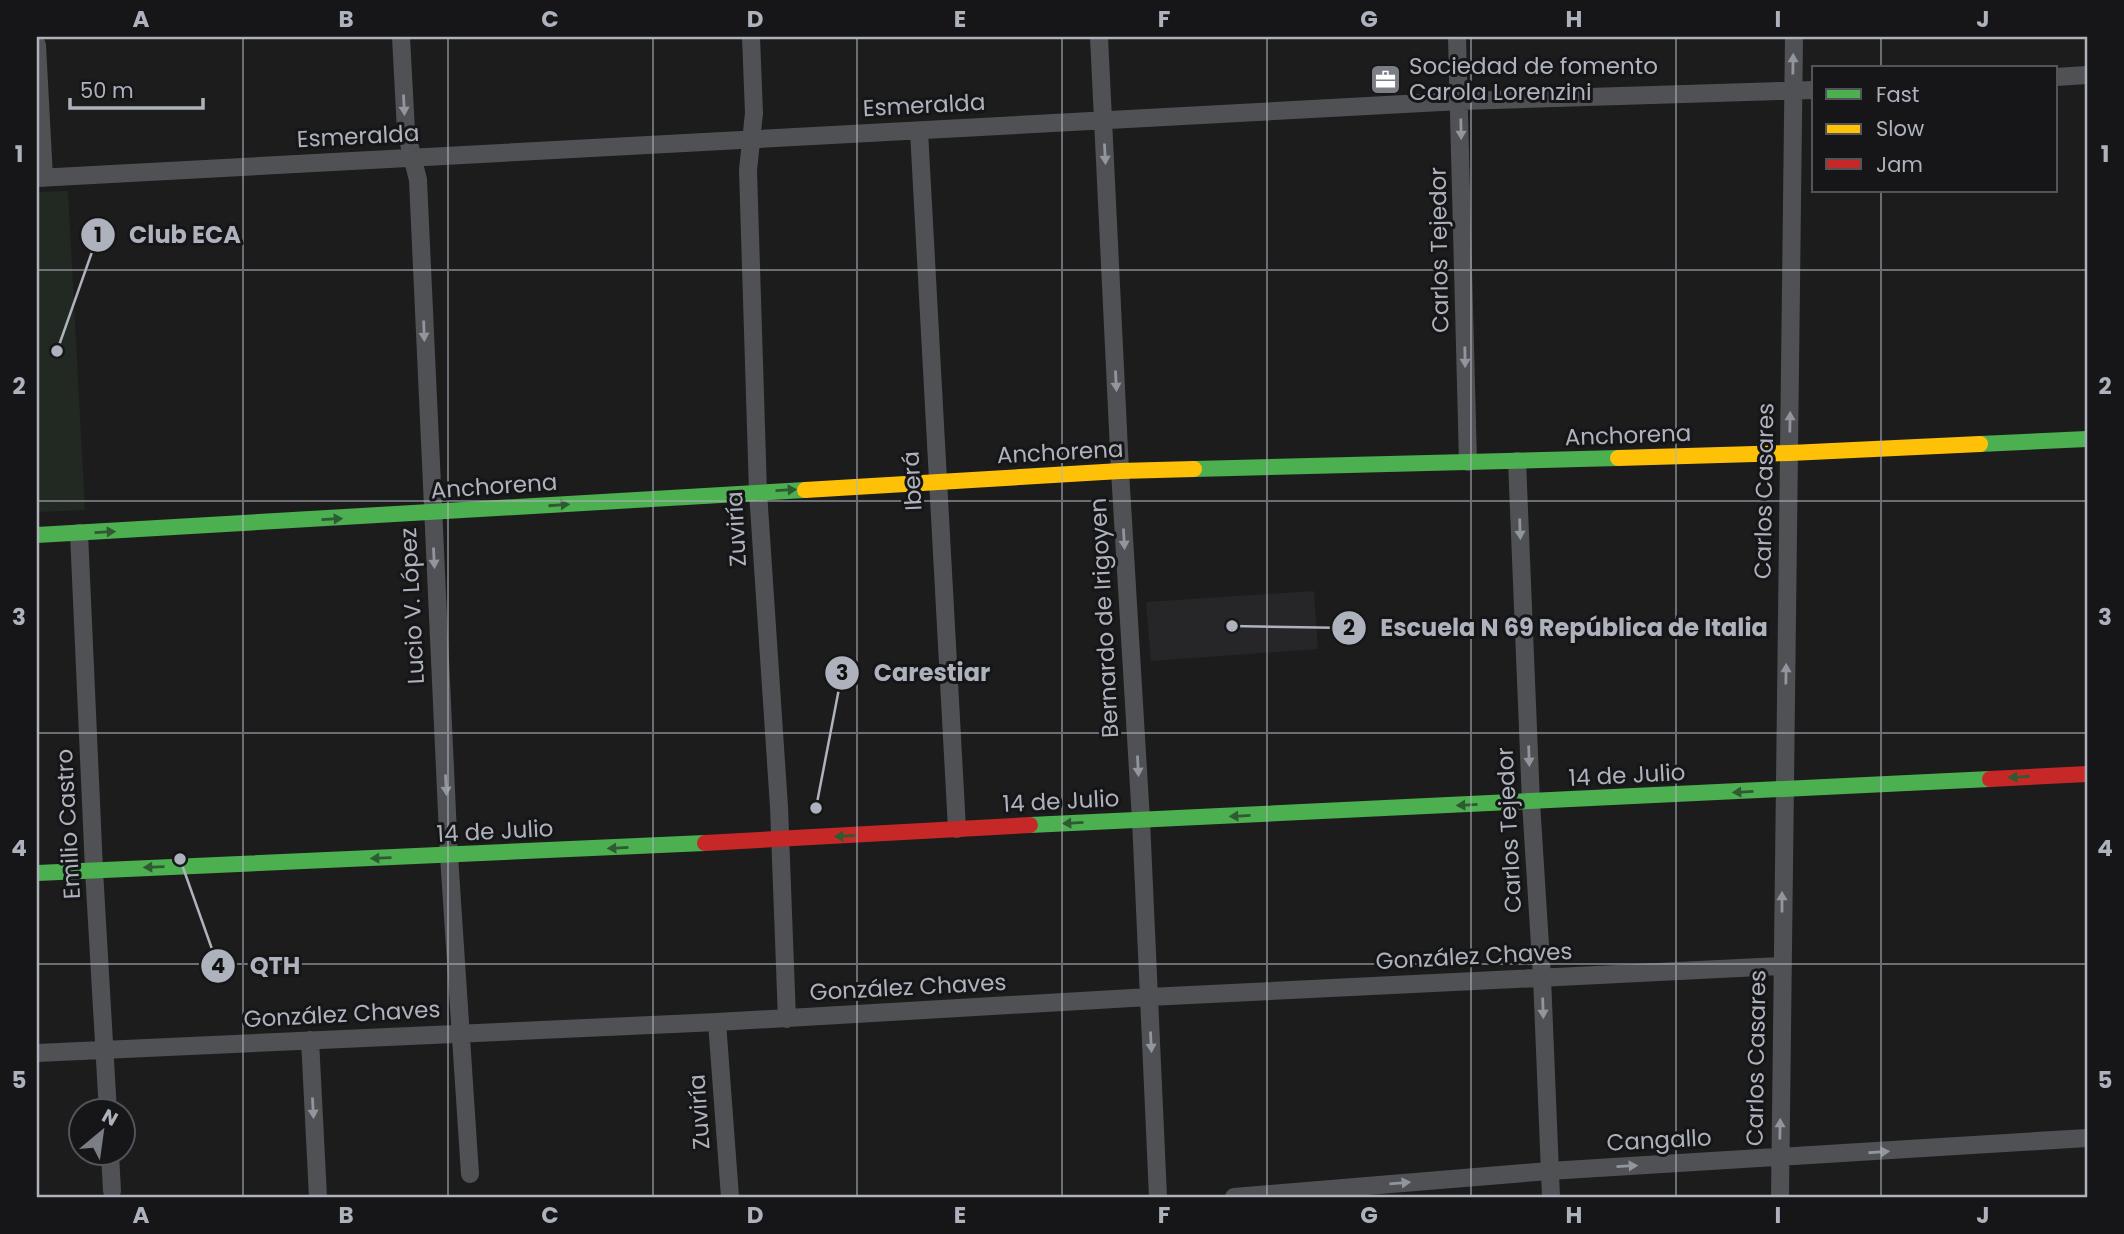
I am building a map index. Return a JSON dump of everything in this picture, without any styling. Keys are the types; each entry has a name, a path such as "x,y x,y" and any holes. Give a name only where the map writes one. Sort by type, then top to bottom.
{"street":[{"name":"Lucio V. López","path":"401,37 405,131 418,180 449,856 470,1174"},
{"name":"Zuviría","path":"751,37 754,113 748,170 758,492 780,840 787,1019"},
{"name":"Bernardo de Irigoyen","path":"1099,37 1120,471 1141,820 1158,1197"},
{"name":"Carlos Tejedor","path":"1457,37 1468,462"},
{"name":"Carlos Casares","path":"1780,1197 1794,37"},
{"path":"37,45 40,178"},
{"path":"2058,77 2087,75"},
{"name":"Esmeralda","path":"40,178 1460,101 1812,90"},
{"name":"Iberá","path":"919,131 936,482 957,829"},
{"name":"Anchorena","path":"37,535 1120,471 1790,453 2087,439"},
{"name":"Carlos Tejedor","path":"1517,461 1551,1197"},
{"name":"Emilio Castro","path":"79,533 107,1098"},
{"name":"14 de Julio","path":"37,873 449,856 2087,774"},
{"name":"González Chaves","path":"37,1054 717,1023 1149,997 1782,966"},
{"name":"Zuviría","path":"717,1023 730,1197"},
{"path":"310,1040 318,1197"},
{"name":"Cangallo","path":"1234,1197 1549,1171 2087,1138"},
{"path":"111,1168 112,1191"}],"shaded area":[{"path":"68,191 85,510 37,512 37,192"},
{"path":"1314,591 1318,649 1151,661 1146,602"}],"traffic: fast":[{"path":"1980,444 2087,439"},
{"path":"1194,469 1618,458"},
{"path":"37,535 805,490"},
{"path":"1030,825 1990,779"},
{"path":"37,873 705,843"}],"traffic: slow":[{"path":"1618,458 1980,444"},
{"path":"805,490 1194,469"}],"traffic: jam":[{"path":"1990,779 2087,774"},
{"path":"705,843 1030,825"}],"place":[{"name":"Sociedad de fomento Carola Lorenzini","path":"1386,79"},
{"name":"Club ECA","path":"57,351"},
{"name":"Escuela N 69 República de Italia","path":"1232,626"},
{"name":"Carestiar","path":"816,808"},
{"name":"QTH","path":"180,859"}]}
